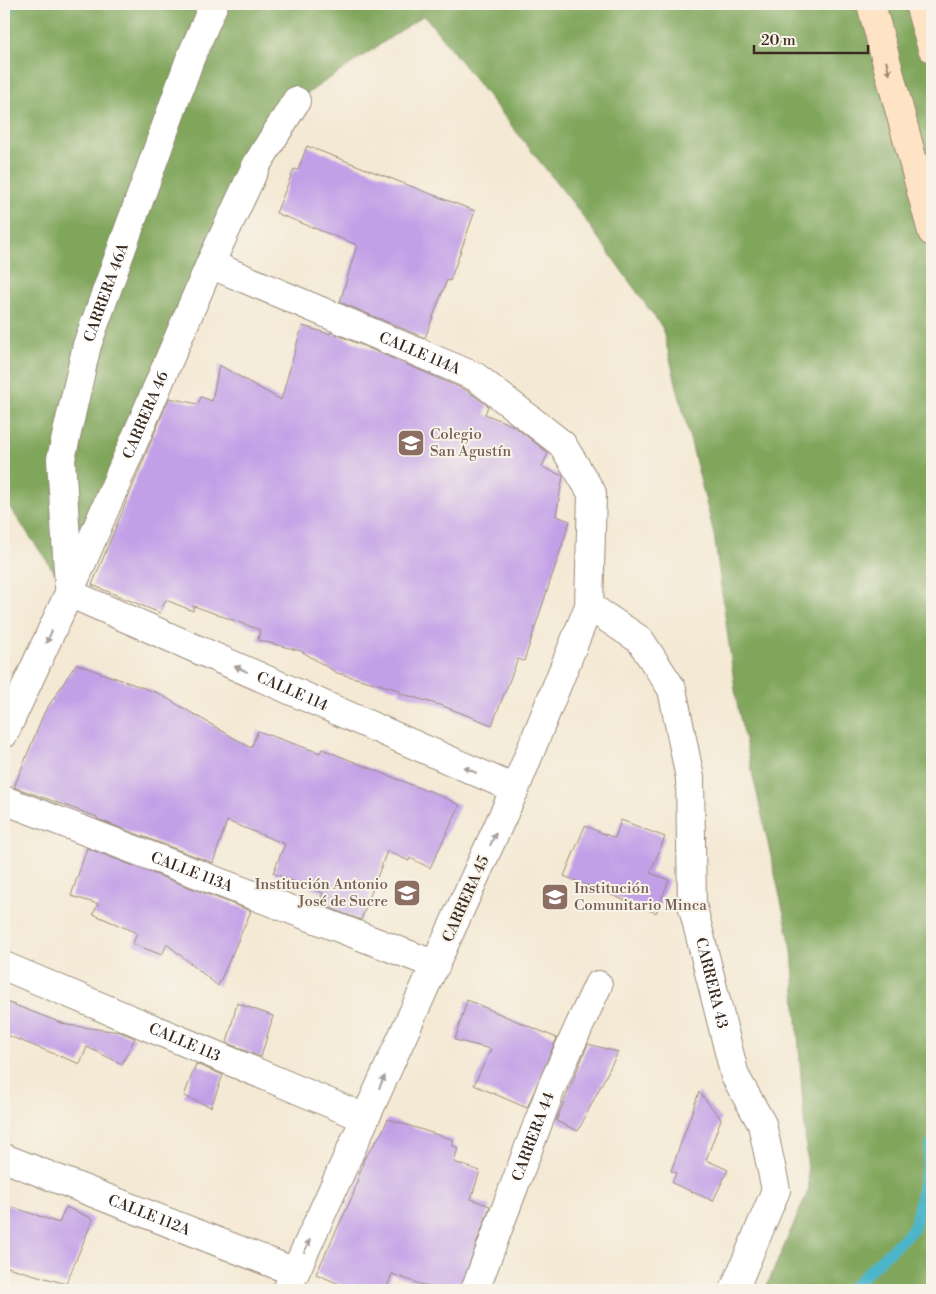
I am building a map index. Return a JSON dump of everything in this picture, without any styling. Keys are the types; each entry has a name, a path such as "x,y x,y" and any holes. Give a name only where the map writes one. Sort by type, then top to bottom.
{"main road":[{"path":"870,4 932,232"},
{"path":"919,4 932,48"}],"street":[{"name":"CARRERA 46A","path":"69,593 61,459 87,344 190,59 214,4"},
{"name":"CARRERA 46","path":"4,734 69,593 210,264 256,164 296,101"},
{"name":"CALLE 114A","path":"210,264 476,377 562,444 592,493"},
{"name":"CARRERA 45","path":"291,1281 436,965 514,789 589,606 592,493"},
{"name":"CALLE 114","path":"69,593 514,789"},
{"name":"CARRERA 43","path":"589,606 640,640 672,689 690,778 692,904 735,1076 762,1124 776,1190 734,1290"},
{"name":"CALLE 113A","path":"4,800 436,965"},
{"name":"CALLE 113","path":"4,966 365,1118"},
{"name":"CARRERA 44","path":"475,1290 552,1086 598,986"},
{"name":"CALLE 112A","path":"4,1158 291,1281"}],"green space":[{"path":"4,4 932,4 932,1290 765,1290 809,1189 792,950 737,704 714,534 662,327 579,211 424,15 296,101 69,593 4,499"}],"building":[{"path":"307,146 475,211 450,281 447,280 425,338 340,302 357,245 276,213 294,169 298,170"},
{"path":"302,326 330,334 331,332 468,391 488,406 485,414 514,426 548,453 542,467 563,476 556,516 570,521 524,661 518,659 492,725 443,706 399,693 400,690 337,673 301,651 258,640 260,630 194,606 193,611 166,600 160,613 92,585 169,398 198,404 201,397 212,401 219,365 281,400"},
{"path":"76,664 158,693 251,748 258,731 320,753 322,749 428,790 460,805 430,868 410,858 409,861 387,851 361,920 319,904 323,893 273,873 285,844 227,821 213,863 97,819 97,817 14,787 44,713"},
{"path":"621,820 665,837 650,873 669,880 656,913 564,876 585,826 615,838"},
{"path":"87,848 251,911 218,986 167,944 162,955 133,944 137,933 93,914 98,904 71,896"},
{"path":"467,1000 557,1038 527,1108 474,1085 491,1049 455,1040"},
{"path":"4,1001 67,1025 120,1032 135,1038 122,1064 87,1047 80,1064 4,1034"},
{"path":"237,1003 273,1016 261,1057 227,1043"},
{"path":"588,1044 618,1052 578,1131 556,1121"},
{"path":"196,1064 223,1075 211,1107 184,1096"},
{"path":"699,1092 721,1119 706,1160 728,1170 713,1201 672,1183 676,1173 671,1171"},
{"path":"388,1119 454,1140 452,1145 458,1148 454,1162 480,1171 471,1199 490,1206 460,1290 437,1290 392,1274 386,1290 354,1290 316,1274 353,1195 364,1159 382,1132"},
{"path":"4,1204 59,1223 66,1207 93,1219 66,1284 4,1266"}],"waterway":[{"path":"4,17 11,4"},
{"path":"849,1290 914,1228 932,1142"}],"place":[{"name":"Colegio San Agustín","path":"411,443"},
{"name":"Institución Antonio José de Sucre","path":"407,893"},
{"name":"Institución Comunitario Minca","path":"555,897"}]}
